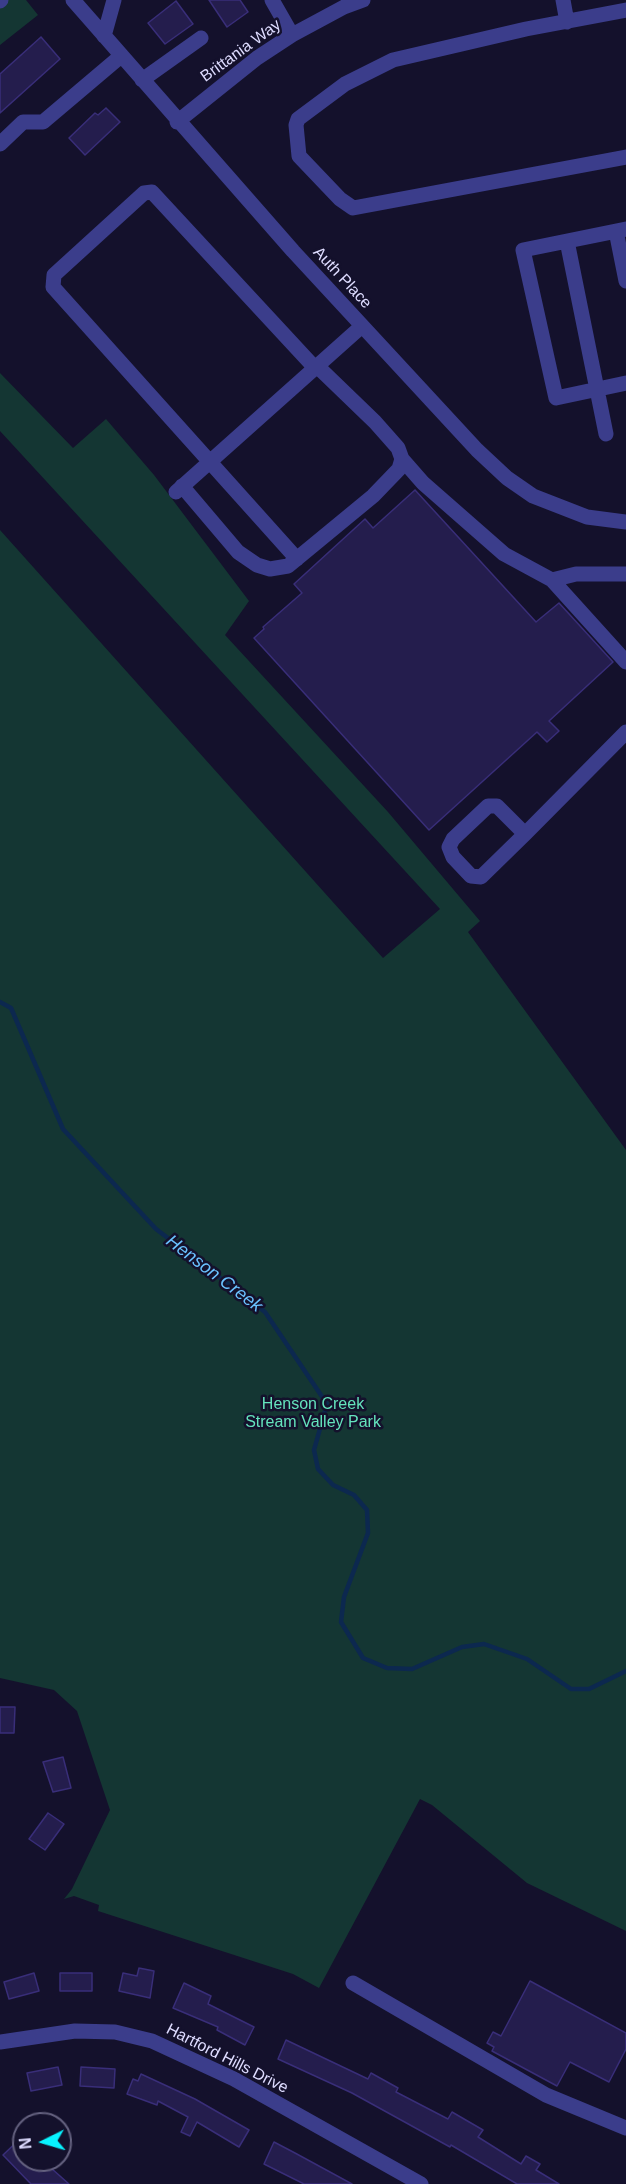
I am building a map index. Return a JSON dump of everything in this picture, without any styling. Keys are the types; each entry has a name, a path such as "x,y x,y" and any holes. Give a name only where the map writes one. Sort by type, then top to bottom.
{"street":[{"name":"Auth Place","path":"73,0 177,122 477,450 507,478 533,496 587,517 626,522"},
{"path":"104,36 114,0"},
{"path":"272,0 291,35"},
{"name":"Brittania Way","path":"177,122 257,58 291,35 344,7 363,0"},
{"path":"563,0 567,22"},
{"path":"626,10 393,60 345,84 298,119 296,125 299,156 340,199 353,208 626,157"},
{"path":"142,80 201,38"},
{"path":"0,144 23,122 43,122 121,56"},
{"path":"297,559 53,287 54,275 144,193 152,192 316,367 375,422 398,448 402,459 423,483 504,554 552,580 626,662"},
{"path":"626,281 621,230 523,250 556,398 626,383"},
{"path":"567,241 606,434"},
{"path":"362,326 179,489 238,552 256,565 270,569 288,566 373,496 399,469 402,459"},
{"path":"552,580 576,574 626,574"},
{"path":"525,834 497,806 488,806 453,839 449,848 453,857 471,876 481,877 525,834 626,732"},
{"path":"353,1983 546,2095 626,2128"},
{"name":"Hartford Hills Drive","path":"0,2042 27,2036 75,2031 115,2032 153,2041 234,2079 421,2184"}],"green space":[{"path":"0,0 26,0 38,15 0,45"},
{"name":"Henson Creek Stream Valley Park","path":"0,373 73,448 106,419 154,475 249,601 225,635 388,812 480,921 468,932 626,1150 626,1931 527,1883 432,1805 420,1799 319,1988 293,1974 98,1911 99,1905 74,1896 64,1899 72,1889 110,1810 77,1711 54,1690 0,1678 0,530 383,958 440,909 0,431"}],"building":[{"path":"209,0 240,0 248,12 227,27"},
{"path":"176,1 193,24 165,44 148,23"},
{"path":"41,37 60,59 0,113 0,74"},
{"path":"106,108 120,122 85,155 69,138 95,113 98,115"},
{"path":"415,490 536,622 559,603 613,662 549,721 559,731 547,742 537,732 429,830 254,638 264,629 263,627 302,593 294,584 365,519 373,528"},
{"path":"0,1707 15,1707 14,1733 0,1733"},
{"path":"63,1757 71,1788 53,1792 43,1762"},
{"path":"48,1813 64,1824 45,1850 29,1839"},
{"path":"139,1968 154,1971 150,1998 119,1991 123,1973 137,1976"},
{"path":"34,1973 39,1991 9,1999 4,1982"},
{"path":"60,1973 92,1973 92,1991 60,1991"},
{"path":"530,1981 626,2033 626,2049 609,2082 570,2062 557,2086 492,2051 494,2047 487,2043 493,2032 501,2036"},
{"path":"184,1983 211,1996 208,2004 254,2027 245,2045 217,2030 218,2027 173,2008"},
{"path":"286,2040 368,2079 371,2073 398,2088 396,2092 448,2119 452,2112 483,2130 478,2137 521,2164 526,2156 540,2164 536,2170 559,2184 517,2184 451,2145 450,2147 352,2093 278,2059"},
{"path":"58,2067 62,2085 31,2091 27,2073"},
{"path":"81,2067 115,2069 114,2088 80,2086"},
{"path":"141,2074 195,2099 249,2130 239,2147 197,2122 190,2136 181,2132 188,2117 158,2101 157,2105 127,2094 133,2079 138,2081"},
{"path":"274,2142 352,2184 304,2184 264,2164"},
{"path":"12,2146 12,2164 3,2155"},
{"path":"19,2172 56,2172 69,2184 31,2184"}],"waterway":[{"name":"Henson Creek","path":"0,1002 11,1008 63,1129 156,1229 265,1312 327,1404 314,1450 318,1469 333,1485 354,1495 367,1510 368,1533 344,1597 341,1622 363,1658 387,1668 412,1669 462,1647 484,1644 527,1659 571,1689 589,1689 626,1671"}]}
